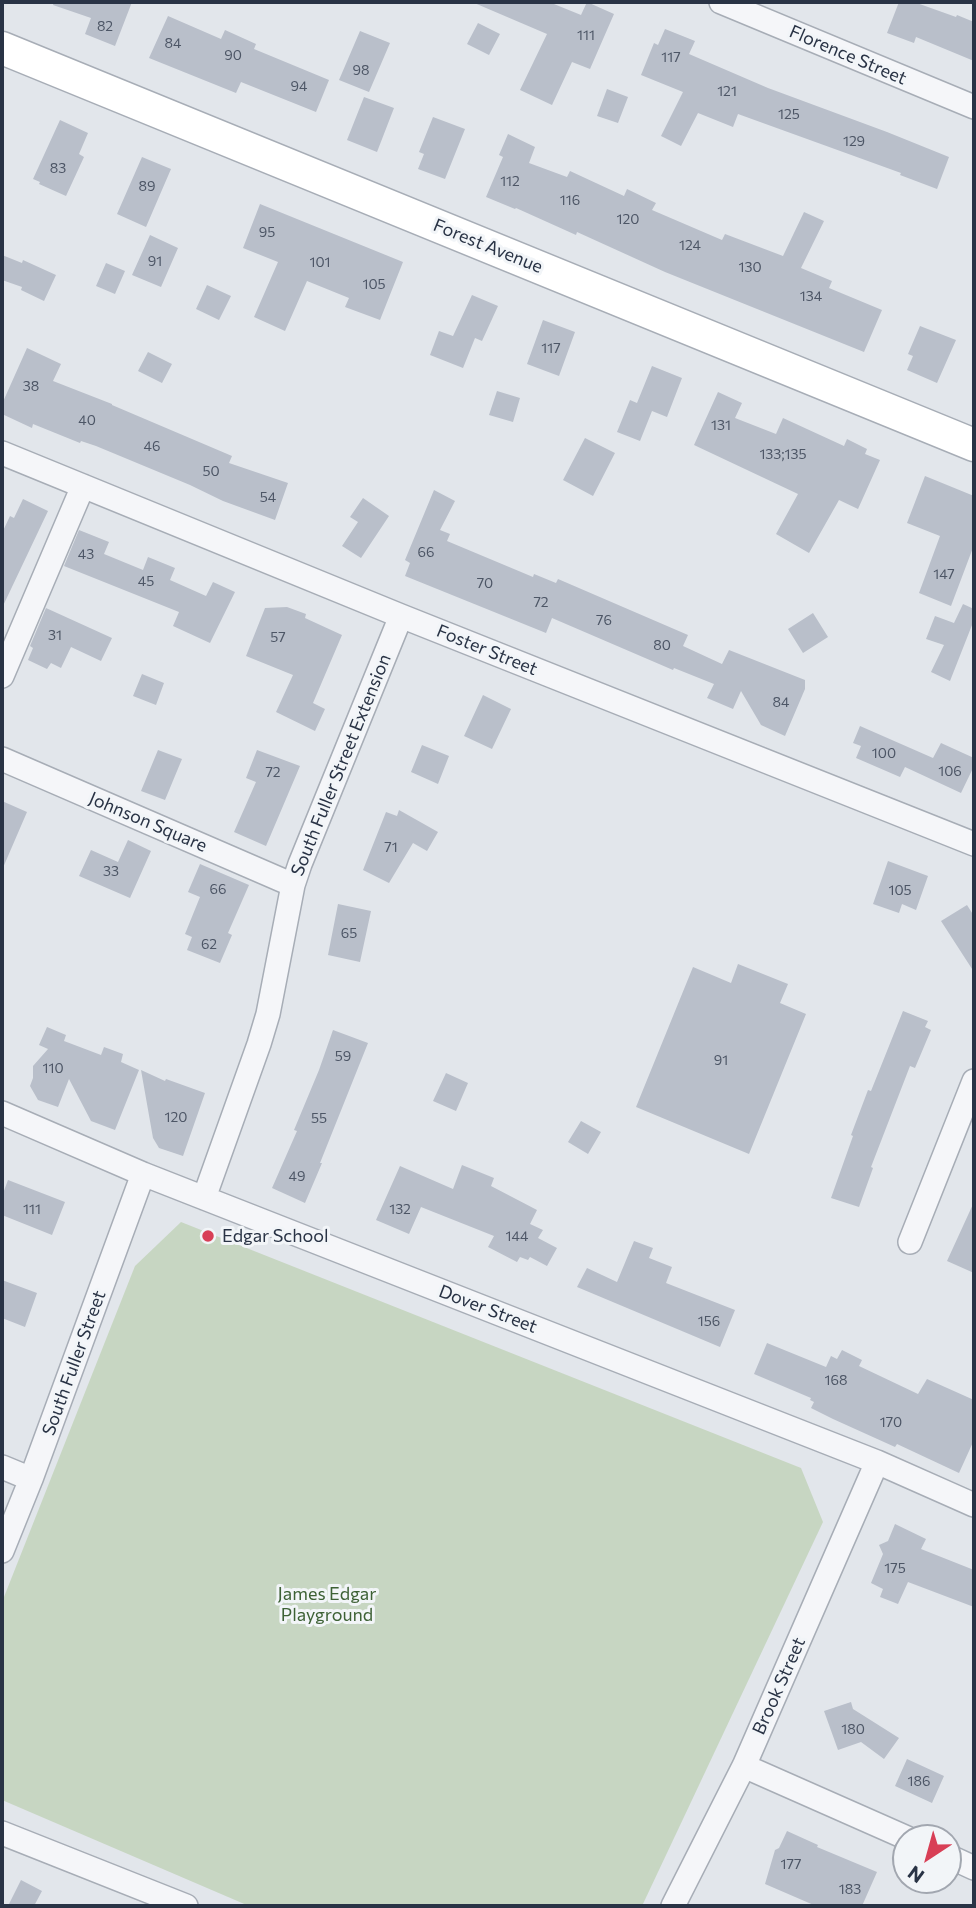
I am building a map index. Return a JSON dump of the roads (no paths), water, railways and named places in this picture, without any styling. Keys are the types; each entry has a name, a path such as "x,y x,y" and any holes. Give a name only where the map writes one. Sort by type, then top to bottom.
{"street":[{"name":"Florence Street","path":"721,2 974,107"},
{"name":"Forest Avenue","path":"2,48 974,444"},
{"name":"Foster Street","path":"2,453 974,845"},
{"path":"2,676 83,486"},
{"name":"South Fuller Street Extension","path":"204,1198 268,1014 293,885 401,616"},
{"name":"Johnson Square","path":"2,759 293,885"},
{"path":"910,1242 974,1081"},
{"name":"Dover Street","path":"2,1113 143,1174 877,1462 974,1505"},
{"name":"South Fuller Street","path":"2,1551 143,1174"},
{"name":"Brook Street","path":"673,1906 744,1766 877,1462"},
{"path":"2,1467 31,1479"},
{"path":"744,1766 892,1832"},
{"path":"2,1833 186,1906"}],"place":[{"name":"Edgar School","path":"208,1236"}],"park label":[{"name":"James Edgar Playground","path":"327,1604"}]}
